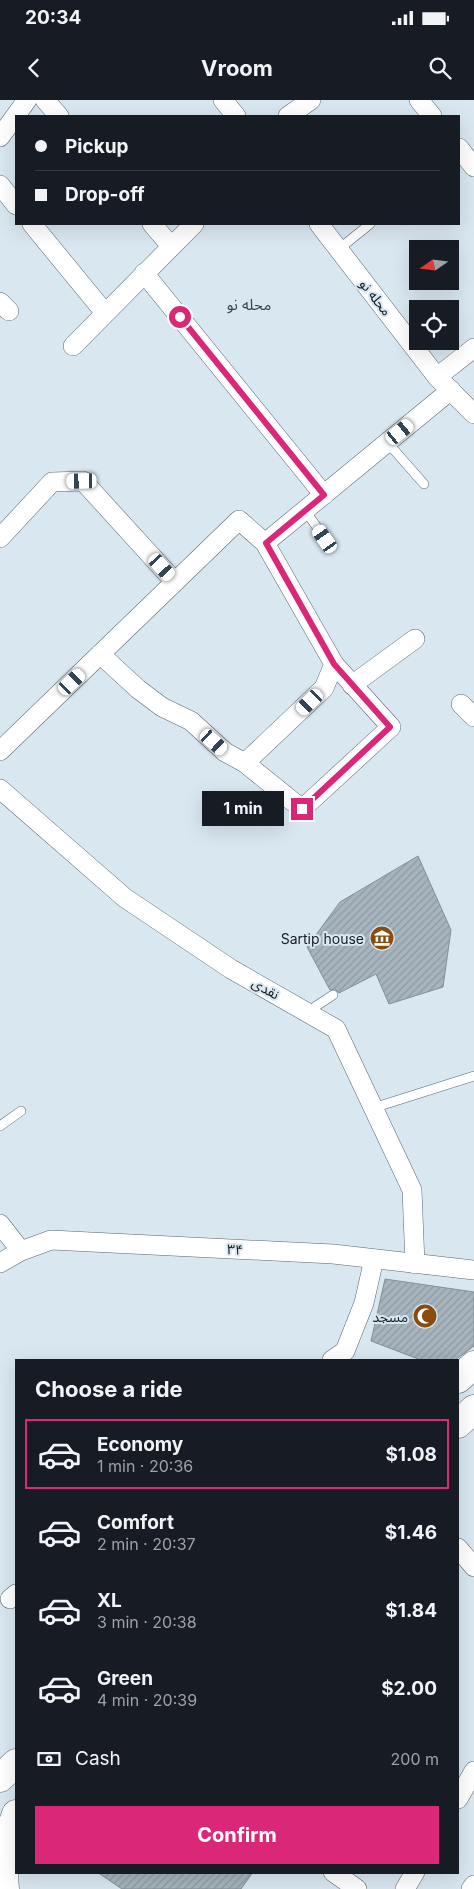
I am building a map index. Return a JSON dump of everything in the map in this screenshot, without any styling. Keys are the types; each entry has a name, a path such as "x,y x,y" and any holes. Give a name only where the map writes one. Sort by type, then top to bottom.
{"main road":[{"path":"459,1378 474,1365"},
{"path":"459,1423 474,1409"},
{"path":"0,1778 15,1764"},
{"path":"0,1827 15,1814"},
{"path":"5,1889 3,1867 7,1839 15,1816"}],"street":[{"path":"16,115 27,100"},
{"path":"45,100 58,115"},
{"path":"224,100 235,115"},
{"path":"290,115 312,100"},
{"path":"418,100 431,115"},
{"path":"0,137 15,116"},
{"path":"460,149 474,166"},
{"path":"0,185 15,203"},
{"path":"33,225 105,313"},
{"path":"153,225 171,246"},
{"path":"73,346 193,225"},
{"name":"محله نو","path":"320,225 444,383 474,414"},
{"path":"144,273 324,495"},
{"path":"266,543 387,442 444,383 474,348"},
{"path":"0,538 52,482 82,481 175,582"},
{"path":"0,751 238,520 266,543 334,664 390,727 302,809 245,763 225,752 191,721 162,707 138,689 100,654"},
{"path":"352,685 415,639"},
{"path":"245,763 324,688 334,664"},
{"name":"نقدی","path":"0,789 125,898 231,969 336,1029 412,1190 415,1264"},
{"path":"0,1224 20,1251"},
{"name":"۳۴","path":"0,1263 20,1251 51,1240 333,1254 474,1270"},
{"path":"333,1359 344,1350 364,1303 374,1259"},
{"path":"459,1549 474,1567"},
{"path":"459,1797 474,1771"},
{"path":"336,1874 356,1889"},
{"path":"405,1889 413,1874"},
{"path":"471,1889 474,1885"}],"lane":[{"path":"338,248 369,225"},
{"path":"387,442 424,484"},
{"path":"305,510 325,539"},
{"path":"307,1012 333,996"},
{"path":"373,1108 474,1076"},
{"path":"0,1126 21,1111"}],"building":[{"name":"Sartip house","path":"418,856 451,930 443,987 389,1004 376,974 339,993 335,989 330,990 307,947 340,902"},
{"name":"مسجد","path":"385,1279 474,1292 474,1346 456,1359 418,1359 371,1341"},
{"path":"100,1874 252,1874 241,1889 122,1889"}],"place":[{"name":"Sartip house","path":"382,938"},
{"name":"مسجد","path":"425,1316"}],"district":[{"name":"محله نو","path":"249,304"}],"route":[{"path":"180,317 324,495 266,543 334,664 390,727 302,809"}]}
